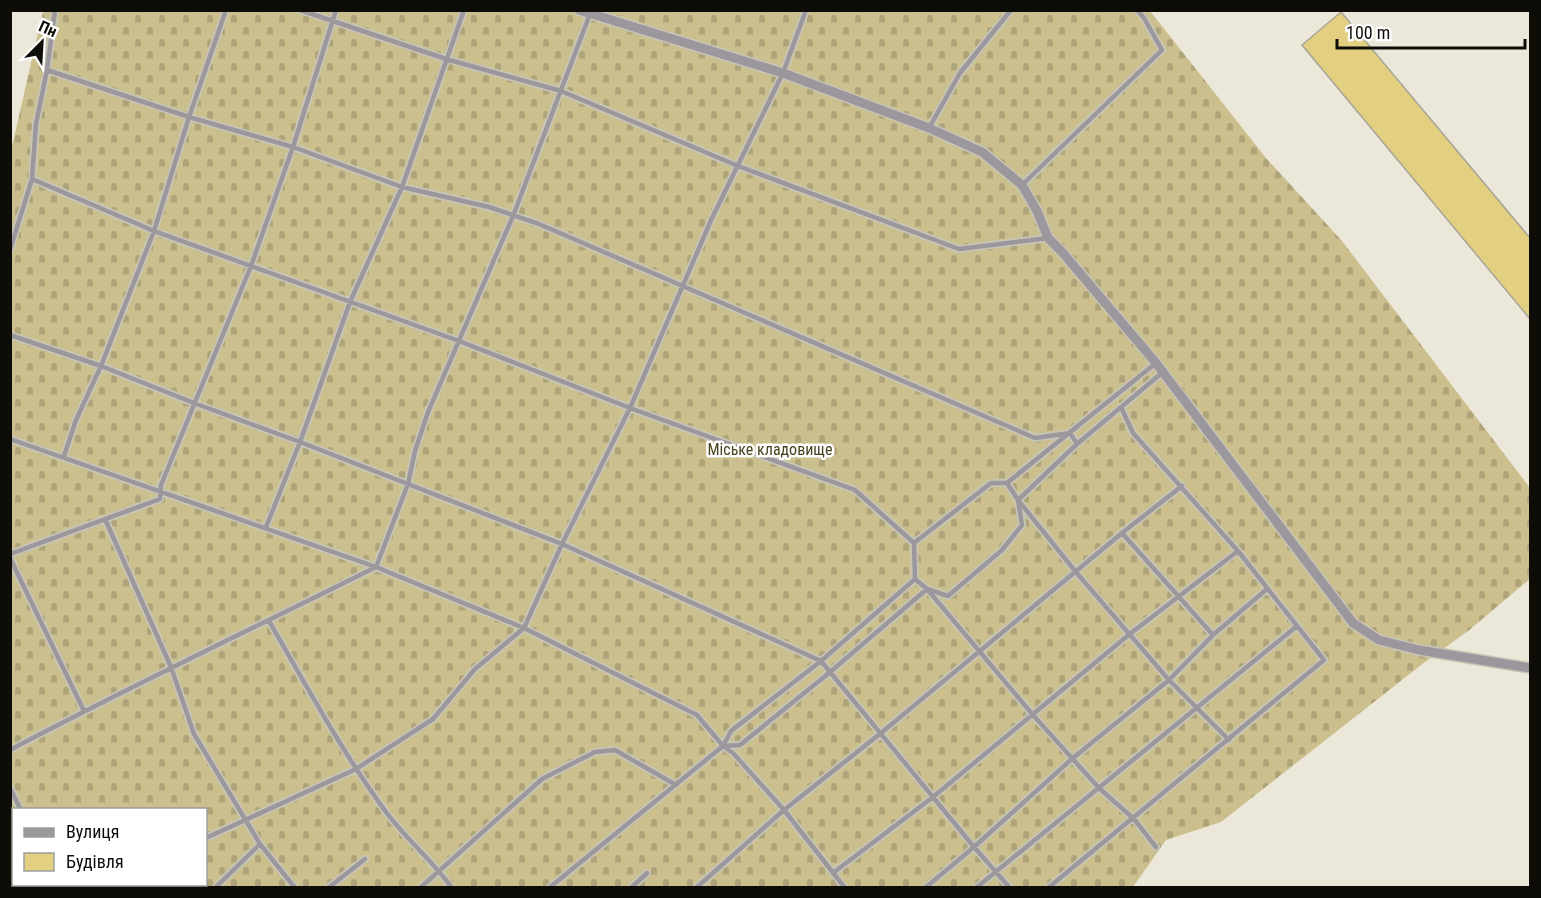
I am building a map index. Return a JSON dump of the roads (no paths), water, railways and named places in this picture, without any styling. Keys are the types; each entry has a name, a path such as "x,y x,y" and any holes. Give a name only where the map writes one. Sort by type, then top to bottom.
{"street":[{"path":"579,10 783,73 929,128 982,152 1022,184 1037,210 1048,238 1156,363 1353,622 1379,640 1419,650 1530,668"}],"lane":[{"path":"10,250 32,180 36,124 47,70 55,10"},
{"path":"64,456 76,420 101,366 154,231 189,117 226,10"},
{"path":"300,10 446,59 561,91 738,166 959,249 1048,238"},
{"path":"84,711 10,556 160,499 161,485 250,266 293,147 336,10"},
{"path":"266,527 300,442 350,302 402,187 464,10"},
{"path":"207,837 244,818 356,769 433,719 475,669 524,628 562,544 630,408 738,166 783,73 806,10"},
{"path":"929,128 960,73 1011,10"},
{"path":"1022,184 1162,50 1137,10"},
{"path":"10,750 171,667 376,567 408,484 415,451 428,412 513,216 591,12"},
{"path":"47,70 189,117 293,147 402,187 489,207 539,224 1035,438 1070,433"},
{"path":"32,180 154,231 459,341 630,408 855,490 914,543 915,579 927,589 1033,716 1099,788 1134,819 1156,847"},
{"path":"10,335 101,366 562,544 821,661 1010,888"},
{"path":"914,543 991,483 1007,483 1156,363"},
{"path":"1018,500 1077,444 1163,372"},
{"path":"1048,888 1324,660 1238,551 1133,433 1121,407"},
{"path":"1070,433 1077,444"},
{"path":"10,439 376,567 524,628 697,715 784,810 846,888"},
{"path":"1007,483 1075,571 1131,633 1168,680 1229,740"},
{"path":"696,888 784,810 1182,486"},
{"path":"927,589 948,596 1002,550 1022,525 1018,500"},
{"path":"105,519 171,667 194,734 260,844 295,888"},
{"path":"1122,533 1214,635"},
{"path":"834,873 933,797 1131,633 1238,551"},
{"path":"549,888 723,746 731,731 821,661 915,579"},
{"path":"723,746 740,745 927,589"},
{"path":"925,888 1073,758 1168,680 1214,635 1267,589"},
{"path":"269,621 356,769 388,814 440,871 452,888"},
{"path":"976,888 1297,626"},
{"path":"420,888 542,779 595,752 615,750 676,785"},
{"path":"10,788 20,808"},
{"path":"215,888 260,844"},
{"path":"328,888 365,859"},
{"path":"631,888 647,873"}],"park label":[{"name":"Міське кладовище","path":"770,449"}]}
